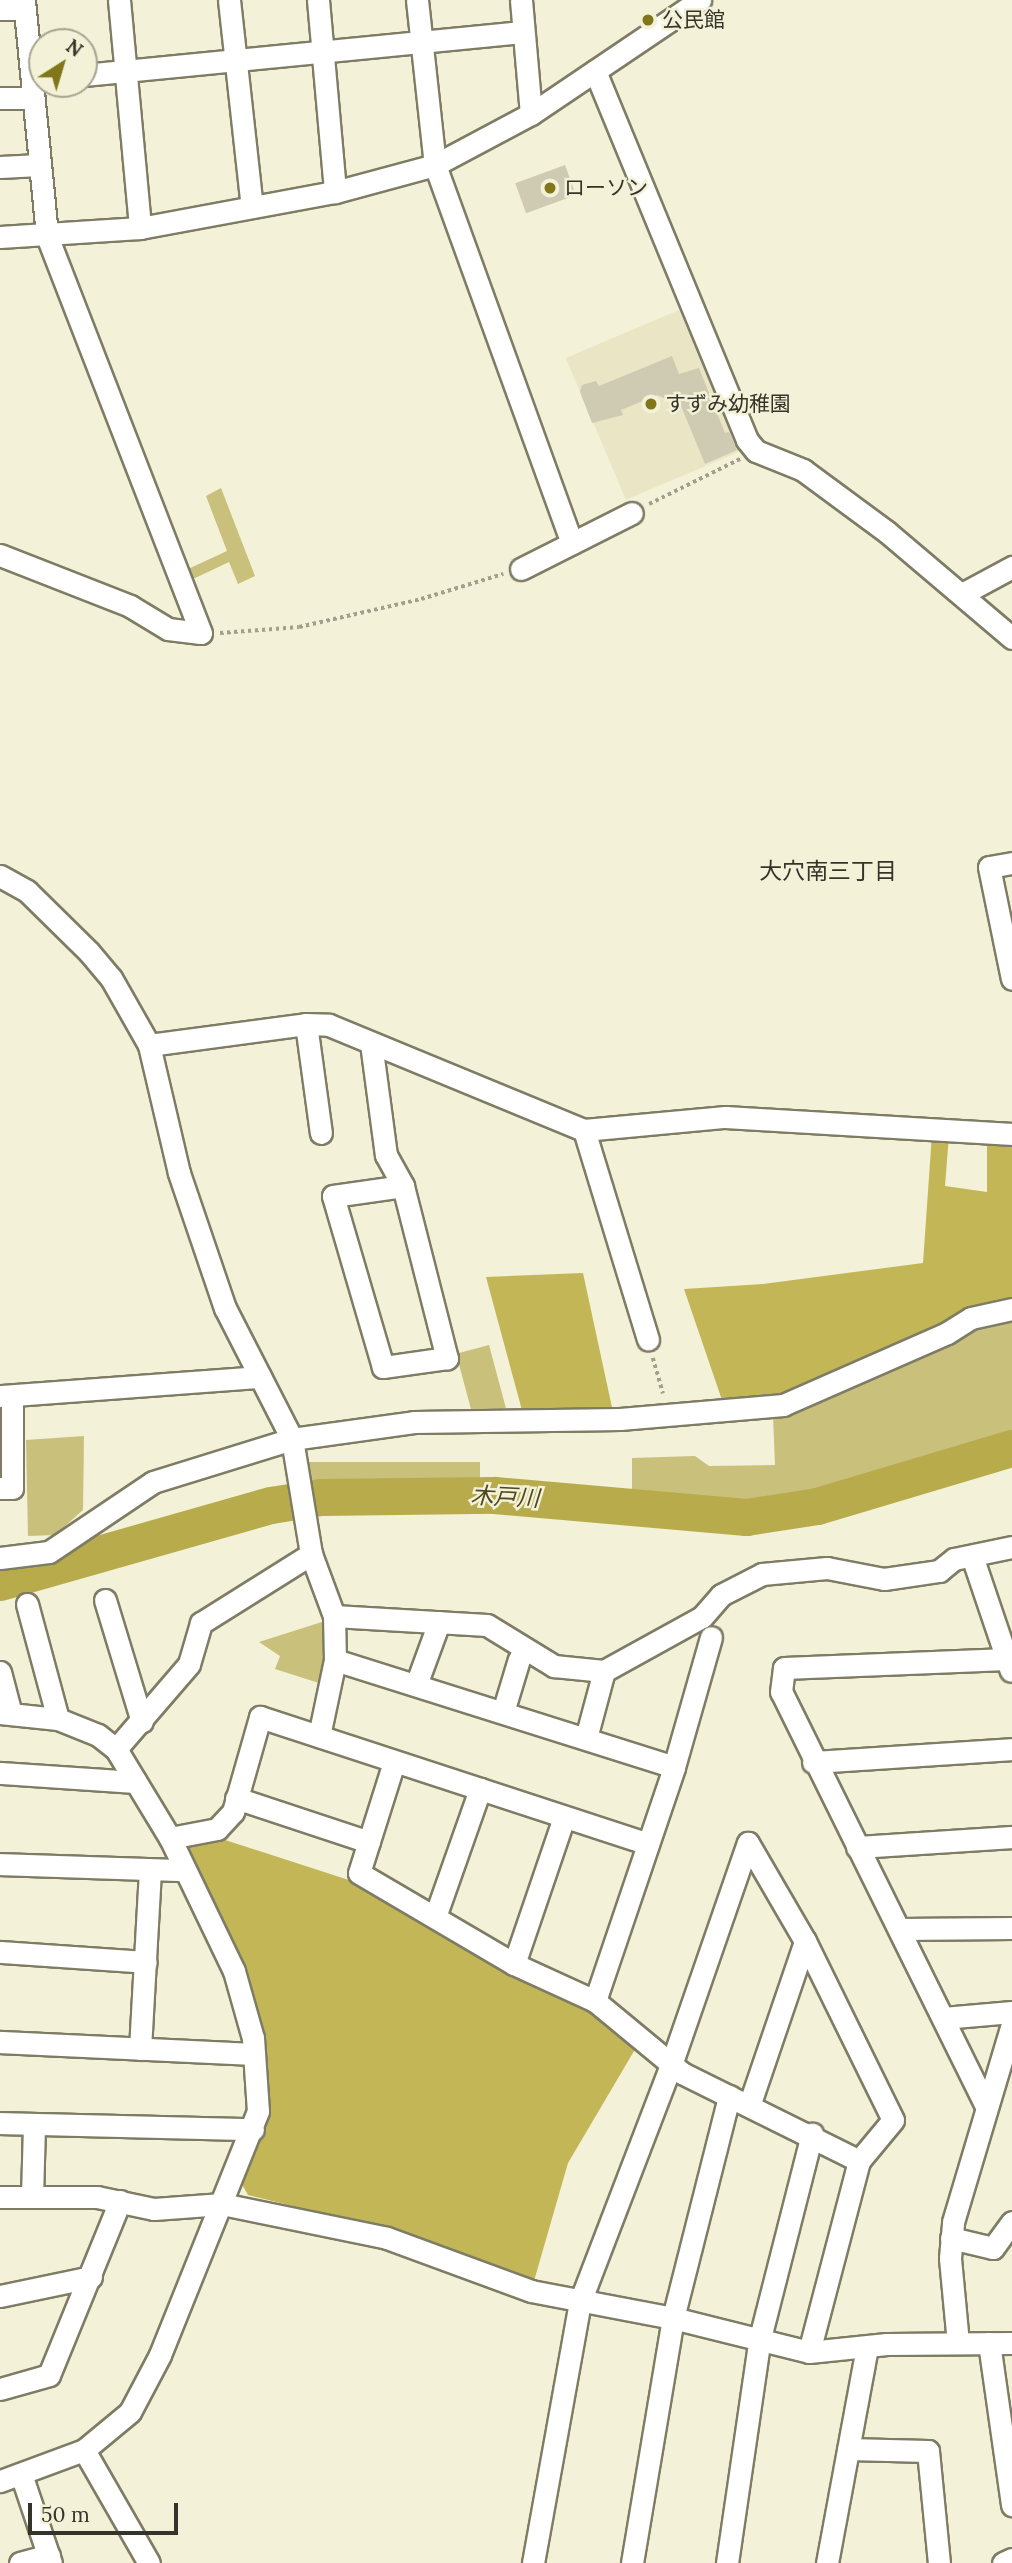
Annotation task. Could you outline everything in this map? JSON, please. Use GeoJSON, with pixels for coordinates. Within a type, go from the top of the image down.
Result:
{"type":"FeatureCollection","features":[{"type":"Feature","properties":{"kind":"street"},"geometry":{"type":"LineString","coordinates":[[119,0],[140,228]]}},
{"type":"Feature","properties":{"kind":"street"},"geometry":{"type":"LineString","coordinates":[[229,0],[252,207]]}},
{"type":"Feature","properties":{"kind":"street"},"geometry":{"type":"LineString","coordinates":[[318,0],[335,192]]}},
{"type":"Feature","properties":{"kind":"street"},"geometry":{"type":"LineString","coordinates":[[417,0],[435,165],[572,543]]}},
{"type":"Feature","properties":{"kind":"street"},"geometry":{"type":"LineString","coordinates":[[521,0],[531,114]]}},
{"type":"Feature","properties":{"kind":"street"},"geometry":{"type":"LineString","coordinates":[[0,237],[140,228],[335,192],[435,165],[531,114],[700,0]]}},
{"type":"Feature","properties":{"kind":"street"},"geometry":{"type":"LineString","coordinates":[[0,9],[25,5],[28,28]]}},
{"type":"Feature","properties":{"kind":"street"},"geometry":{"type":"LineString","coordinates":[[98,74],[522,32]]}},
{"type":"Feature","properties":{"kind":"street"},"geometry":{"type":"LineString","coordinates":[[595,71],[747,440],[756,452],[803,470],[962,594],[1012,638]]}},
{"type":"Feature","properties":{"kind":"street"},"geometry":{"type":"LineString","coordinates":[[0,98],[28,89]]}},
{"type":"Feature","properties":{"kind":"street"},"geometry":{"type":"LineString","coordinates":[[0,555],[130,606],[168,629],[201,633],[47,235],[39,166],[36,98]]}},
{"type":"Feature","properties":{"kind":"street"},"geometry":{"type":"LineString","coordinates":[[0,167],[39,166]]}},
{"type":"Feature","properties":{"kind":"street"},"geometry":{"type":"LineString","coordinates":[[521,569],[632,513]]}},
{"type":"Feature","properties":{"kind":"street"},"geometry":{"type":"LineString","coordinates":[[962,594],[1012,567]]}},
{"type":"Feature","properties":{"kind":"street"},"geometry":{"type":"LineString","coordinates":[[1012,863],[989,867],[1012,979]]}},
{"type":"Feature","properties":{"kind":"street"},"geometry":{"type":"LineString","coordinates":[[0,876],[27,891],[89,952],[111,978],[149,1045],[179,1173],[225,1308],[292,1439],[311,1554],[334,1616],[335,1660],[319,1736]]}},
{"type":"Feature","properties":{"kind":"street"},"geometry":{"type":"LineString","coordinates":[[149,1045],[306,1024],[330,1025],[584,1130],[725,1117],[1012,1134]]}},
{"type":"Feature","properties":{"kind":"street"},"geometry":{"type":"LineString","coordinates":[[306,1024],[321,1133]]}},
{"type":"Feature","properties":{"kind":"street"},"geometry":{"type":"LineString","coordinates":[[371,1043],[386,1155],[403,1186],[447,1357],[383,1367],[333,1196],[403,1186]]}},
{"type":"Feature","properties":{"kind":"street"},"geometry":{"type":"LineString","coordinates":[[584,1130],[648,1339]]}},
{"type":"Feature","properties":{"kind":"street"},"geometry":{"type":"LineString","coordinates":[[0,1558],[49,1552],[153,1482],[292,1439],[414,1422],[670,1416],[783,1405],[947,1333],[971,1318],[1012,1310]]}},
{"type":"Feature","properties":{"kind":"street"},"geometry":{"type":"LineString","coordinates":[[0,1488],[12,1488],[6,1396],[260,1377]]}},
{"type":"Feature","properties":{"kind":"street"},"geometry":{"type":"LineString","coordinates":[[334,1616],[486,1625],[554,1666],[604,1671],[702,1617],[722,1595],[762,1574],[827,1568],[884,1579],[939,1572],[954,1559],[1012,1547]]}},
{"type":"Feature","properties":{"kind":"street"},"geometry":{"type":"LineString","coordinates":[[116,1749],[142,1722],[189,1664],[201,1623],[311,1554]]}},
{"type":"Feature","properties":{"kind":"street"},"geometry":{"type":"LineString","coordinates":[[972,1556],[1010,1666],[784,1668],[781,1692],[813,1762],[900,1929],[986,2106]]}},
{"type":"Feature","properties":{"kind":"street"},"geometry":{"type":"LineString","coordinates":[[106,1600],[142,1722]]}},
{"type":"Feature","properties":{"kind":"street"},"geometry":{"type":"LineString","coordinates":[[27,1604],[58,1719]]}},
{"type":"Feature","properties":{"kind":"street"},"geometry":{"type":"LineString","coordinates":[[416,1685],[439,1622]]}},
{"type":"Feature","properties":{"kind":"street"},"geometry":{"type":"LineString","coordinates":[[595,2001],[674,1767],[711,1637]]}},
{"type":"Feature","properties":{"kind":"street"},"geometry":{"type":"LineString","coordinates":[[503,1712],[519,1659]]}},
{"type":"Feature","properties":{"kind":"street"},"geometry":{"type":"LineString","coordinates":[[335,1660],[674,1767]]}},
{"type":"Feature","properties":{"kind":"street"},"geometry":{"type":"LineString","coordinates":[[586,1738],[604,1671]]}},
{"type":"Feature","properties":{"kind":"street"},"geometry":{"type":"LineString","coordinates":[[0,1672],[5,1714],[58,1719],[98,1735],[116,1749],[170,1838],[182,1870],[234,1971],[247,2008],[258,2111],[253,2130],[146,2386],[130,2413],[84,2450],[0,2481]]}},
{"type":"Feature","properties":{"kind":"street"},"geometry":{"type":"LineString","coordinates":[[170,1838],[217,1829],[233,1812],[260,1717],[648,1844]]}},
{"type":"Feature","properties":{"kind":"street"},"geometry":{"type":"LineString","coordinates":[[813,1762],[1012,1749]]}},
{"type":"Feature","properties":{"kind":"street"},"geometry":{"type":"LineString","coordinates":[[394,1762],[359,1873],[514,1964],[595,2001],[682,2073],[812,2134],[859,2161]]}},
{"type":"Feature","properties":{"kind":"street"},"geometry":{"type":"LineString","coordinates":[[0,1773],[136,1782]]}},
{"type":"Feature","properties":{"kind":"street"},"geometry":{"type":"LineString","coordinates":[[435,1917],[480,1789]]}},
{"type":"Feature","properties":{"kind":"street"},"geometry":{"type":"LineString","coordinates":[[236,1798],[369,1842]]}},
{"type":"Feature","properties":{"kind":"street"},"geometry":{"type":"LineString","coordinates":[[514,1964],[564,1817]]}},
{"type":"Feature","properties":{"kind":"street"},"geometry":{"type":"LineString","coordinates":[[858,1847],[1012,1837]]}},
{"type":"Feature","properties":{"kind":"street"},"geometry":{"type":"LineString","coordinates":[[533,2563],[580,2302],[672,2062],[748,1843],[805,1941],[893,2120],[859,2161],[809,2352]]}},
{"type":"Feature","properties":{"kind":"street"},"geometry":{"type":"LineString","coordinates":[[0,1864],[182,1870]]}},
{"type":"Feature","properties":{"kind":"street"},"geometry":{"type":"LineString","coordinates":[[140,2049],[150,1871]]}},
{"type":"Feature","properties":{"kind":"street"},"geometry":{"type":"LineString","coordinates":[[900,1929],[1012,1928]]}},
{"type":"Feature","properties":{"kind":"street"},"geometry":{"type":"LineString","coordinates":[[750,2104],[805,1941]]}},
{"type":"Feature","properties":{"kind":"street"},"geometry":{"type":"LineString","coordinates":[[0,1952],[146,1962]]}},
{"type":"Feature","properties":{"kind":"street"},"geometry":{"type":"LineString","coordinates":[[943,2018],[1012,2012]]}},
{"type":"Feature","properties":{"kind":"street"},"geometry":{"type":"LineString","coordinates":[[958,2343],[951,2238],[986,2106],[1012,2024]]}},
{"type":"Feature","properties":{"kind":"street"},"geometry":{"type":"LineString","coordinates":[[0,2042],[254,2054]]}},
{"type":"Feature","properties":{"kind":"street"},"geometry":{"type":"LineString","coordinates":[[632,2563],[673,2318],[729,2096]]}},
{"type":"Feature","properties":{"kind":"street"},"geometry":{"type":"LineString","coordinates":[[0,2123],[253,2130]]}},
{"type":"Feature","properties":{"kind":"street"},"geometry":{"type":"LineString","coordinates":[[32,2197],[34,2123]]}},
{"type":"Feature","properties":{"kind":"street"},"geometry":{"type":"LineString","coordinates":[[727,2563],[760,2338],[812,2134]]}},
{"type":"Feature","properties":{"kind":"street"},"geometry":{"type":"LineString","coordinates":[[0,2197],[120,2201],[154,2209],[222,2204],[387,2238],[531,2291],[673,2318],[809,2352],[867,2347],[1012,2343]]}},
{"type":"Feature","properties":{"kind":"street"},"geometry":{"type":"LineString","coordinates":[[0,2389],[49,2375],[120,2201]]}},
{"type":"Feature","properties":{"kind":"street"},"geometry":{"type":"LineString","coordinates":[[951,2238],[993,2248],[1012,2222]]}},
{"type":"Feature","properties":{"kind":"street"},"geometry":{"type":"LineString","coordinates":[[0,2297],[91,2277]]}},
{"type":"Feature","properties":{"kind":"street"},"geometry":{"type":"LineString","coordinates":[[989,2343],[1012,2505]]}},
{"type":"Feature","properties":{"kind":"street"},"geometry":{"type":"LineString","coordinates":[[827,2563],[867,2347]]}},
{"type":"Feature","properties":{"kind":"street"},"geometry":{"type":"LineString","coordinates":[[848,2449],[928,2451],[939,2563]]}},
{"type":"Feature","properties":{"kind":"street"},"geometry":{"type":"LineString","coordinates":[[84,2450],[149,2563]]}},
{"type":"Feature","properties":{"kind":"street"},"geometry":{"type":"LineString","coordinates":[[19,2563],[50,2559],[21,2474]]}},
{"type":"Feature","properties":{"kind":"street"},"geometry":{"type":"LineString","coordinates":[[1003,2563],[1012,2559]]}},
{"type":"Feature","properties":{"kind":"path"},"geometry":{"type":"LineString","coordinates":[[632,513],[756,452]]}},
{"type":"Feature","properties":{"kind":"path"},"geometry":{"type":"LineString","coordinates":[[201,633],[299,627],[421,599],[521,569]]}},
{"type":"Feature","properties":{"kind":"path"},"geometry":{"type":"LineString","coordinates":[[648,1339],[670,1416]]}},
{"type":"Feature","properties":{"kind":"shaded area","name":"すずみ幼稚園"},"geometry":{"type":"Polygon","coordinates":[[[679,310],[739,452],[626,500],[566,358],[679,310]]]}},
{"type":"Feature","properties":{"kind":"shaded area"},"geometry":{"type":"Polygon","coordinates":[[[221,488],[255,576],[238,584],[229,562],[191,580],[186,570],[227,551],[206,496],[221,488]]]}},
{"type":"Feature","properties":{"kind":"shaded area"},"geometry":{"type":"Polygon","coordinates":[[[932,1134],[949,1135],[945,1186],[987,1192],[987,1138],[1012,1140],[1012,1304],[784,1393],[723,1403],[684,1289],[763,1284],[923,1263],[932,1134]]]}},
{"type":"Feature","properties":{"kind":"shaded area"},"geometry":{"type":"Polygon","coordinates":[[[583,1273],[613,1412],[523,1414],[486,1277],[583,1273]]]}},
{"type":"Feature","properties":{"kind":"shaded area"},"geometry":{"type":"Polygon","coordinates":[[[1012,1316],[1012,1440],[829,1491],[742,1506],[632,1493],[632,1458],[695,1456],[709,1466],[775,1465],[773,1416],[974,1323],[1012,1316]]]}},
{"type":"Feature","properties":{"kind":"shaded area"},"geometry":{"type":"Polygon","coordinates":[[[489,1345],[506,1408],[473,1417],[456,1354],[489,1345]]]}},
{"type":"Feature","properties":{"kind":"shaded area"},"geometry":{"type":"Polygon","coordinates":[[[84,1436],[83,1510],[55,1535],[28,1536],[26,1440],[84,1436]]]}},
{"type":"Feature","properties":{"kind":"shaded area"},"geometry":{"type":"Polygon","coordinates":[[[307,1462],[480,1462],[480,1490],[307,1490],[307,1462]]]}},
{"type":"Feature","properties":{"kind":"shaded area"},"geometry":{"type":"Polygon","coordinates":[[[325,1621],[325,1663],[319,1683],[275,1669],[280,1656],[259,1642],[325,1621]]]}},
{"type":"Feature","properties":{"kind":"shaded area"},"geometry":{"type":"Polygon","coordinates":[[[222,1839],[358,1883],[592,2007],[637,2046],[568,2163],[534,2281],[390,2230],[248,2195],[239,2179],[267,2107],[186,1854],[191,1845],[222,1839]]]}},
{"type":"Feature","properties":{"kind":"building"},"geometry":{"type":"Polygon","coordinates":[[[565,165],[576,195],[526,213],[515,183],[565,165]]]}},
{"type":"Feature","properties":{"kind":"building"},"geometry":{"type":"Polygon","coordinates":[[[672,356],[679,374],[699,368],[725,433],[729,432],[737,450],[705,464],[681,406],[657,395],[621,410],[623,415],[592,423],[580,392],[582,385],[596,381],[599,386],[672,356]]]}},
{"type":"Feature","properties":{"kind":"waterway","name":"木戸川"},"geometry":{"type":"LineString","coordinates":[[0,1582],[271,1505],[320,1497],[494,1495],[746,1517],[817,1506],[1012,1448]]}},
{"type":"Feature","properties":{"kind":"place","name":"公民館"},"geometry":{"type":"Point","coordinates":[648,20]}},
{"type":"Feature","properties":{"kind":"place","name":"ローソン"},"geometry":{"type":"Point","coordinates":[550,188]}},
{"type":"Feature","properties":{"kind":"place","name":"すずみ幼稚園"},"geometry":{"type":"Point","coordinates":[651,404]}},
{"type":"Feature","properties":{"kind":"district","name":"大穴南三丁目"},"geometry":{"type":"Point","coordinates":[828,871]}}]}
